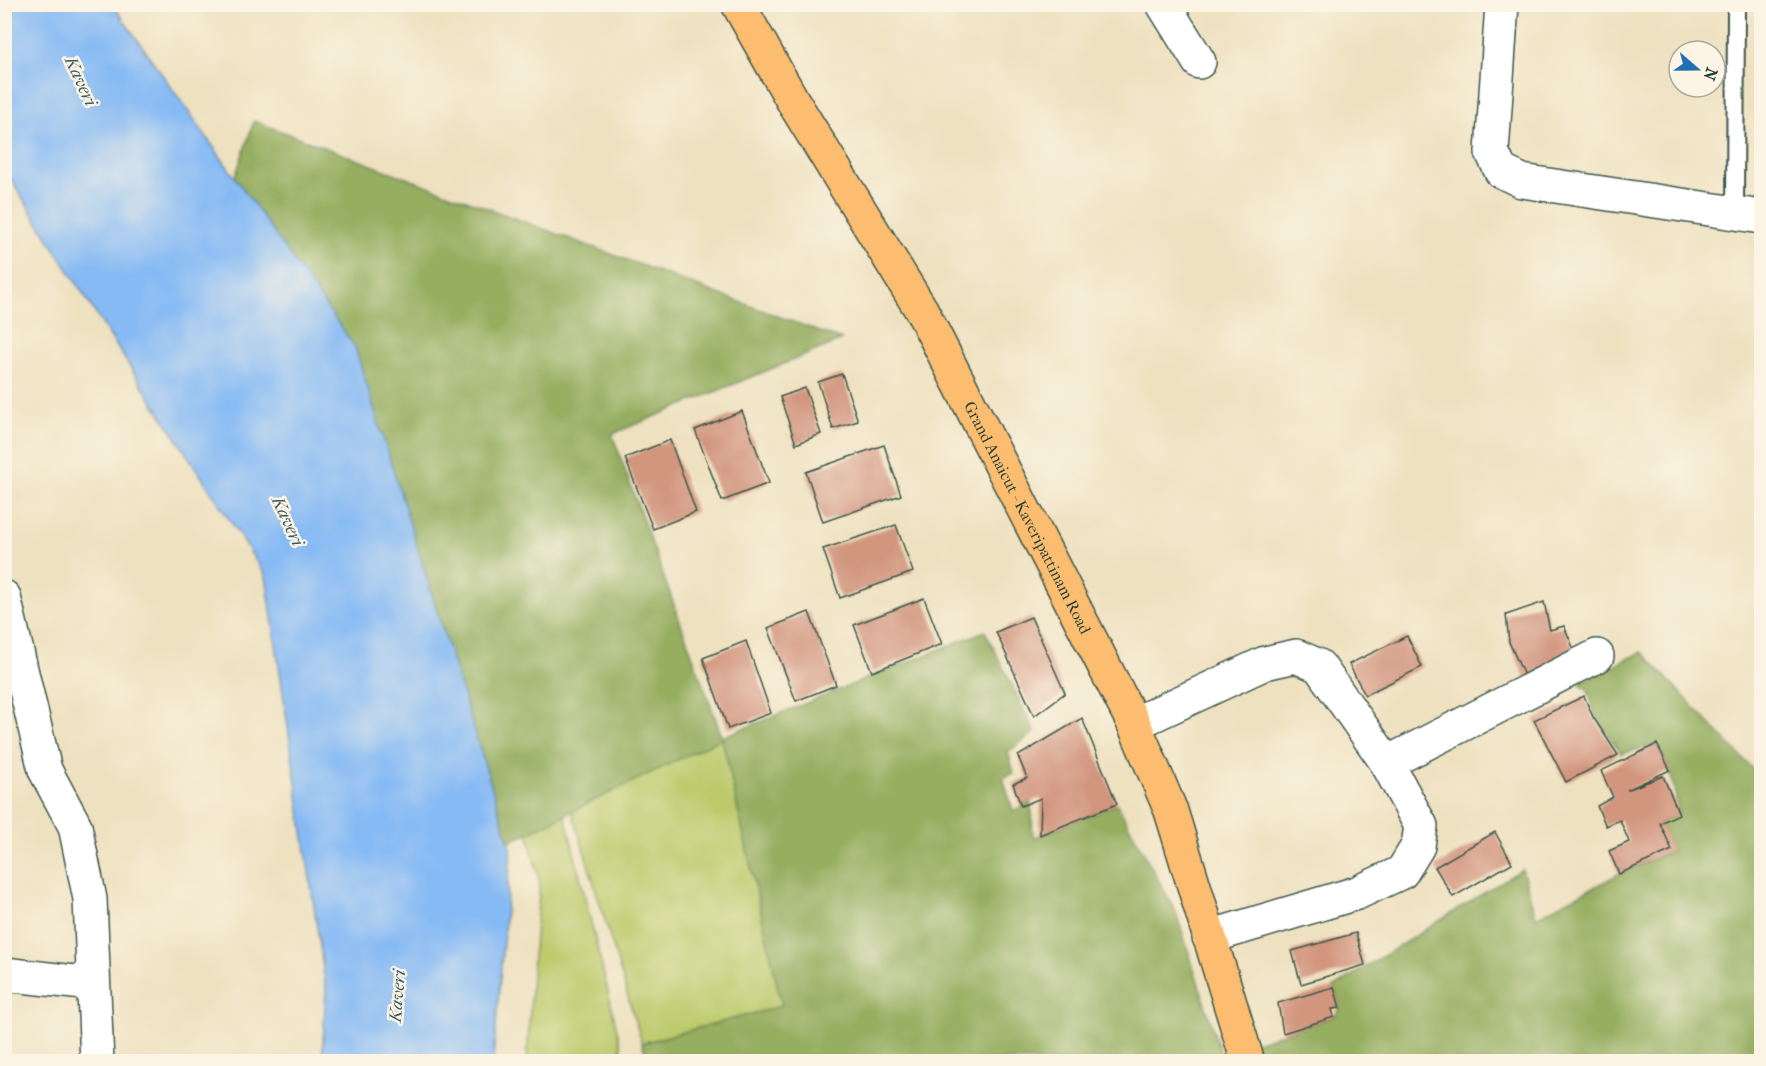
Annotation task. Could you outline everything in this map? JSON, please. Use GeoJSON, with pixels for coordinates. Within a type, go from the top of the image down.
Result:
{"type":"FeatureCollection","features":[{"type":"Feature","properties":{"kind":"main road","name":"Grand Anaicut - Kaveripattinam Road"},"geometry":{"type":"LineString","coordinates":[[738,4],[794,103],[922,311],[1134,724],[1171,812],[1248,1062]]}},
{"type":"Feature","properties":{"kind":"street"},"geometry":{"type":"LineString","coordinates":[[1163,4],[1199,62]]}},
{"type":"Feature","properties":{"kind":"street"},"geometry":{"type":"LineString","coordinates":[[1502,4],[1492,152],[1501,171],[1522,181],[1748,215]]}},
{"type":"Feature","properties":{"kind":"street"},"geometry":{"type":"LineString","coordinates":[[4,597],[45,770],[75,826],[90,899],[97,1062]]}},
{"type":"Feature","properties":{"kind":"street"},"geometry":{"type":"LineString","coordinates":[[1134,724],[1264,663],[1296,656],[1319,666],[1387,763],[1421,826],[1418,846],[1402,872],[1358,893],[1209,937]]}},
{"type":"Feature","properties":{"kind":"street"},"geometry":{"type":"LineString","coordinates":[[1387,763],[1597,656]]}},
{"type":"Feature","properties":{"kind":"street"},"geometry":{"type":"LineString","coordinates":[[4,974],[92,984]]}},
{"type":"Feature","properties":{"kind":"lane"},"geometry":{"type":"LineString","coordinates":[[1736,4],[1748,215]]}},
{"type":"Feature","properties":{"kind":"green space"},"geometry":{"type":"Polygon","coordinates":[[[254,121],[842,340],[612,434],[722,737],[985,631],[1035,732],[1008,752],[1014,773],[1003,778],[1013,811],[1031,802],[1033,838],[1117,804],[1176,912],[1223,1061],[648,1061],[642,1043],[782,1006],[722,738],[509,842],[355,347],[234,180],[254,121]]]}},
{"type":"Feature","properties":{"kind":"green space"},"geometry":{"type":"Polygon","coordinates":[[[1642,652],[1761,778],[1761,1061],[1248,1062],[1243,1046],[1334,1017],[1340,1008],[1334,987],[1522,869],[1536,917],[1619,874],[1672,851],[1660,823],[1679,813],[1670,770],[1657,744],[1621,754],[1595,715],[1588,690],[1579,683],[1642,652]]]}},
{"type":"Feature","properties":{"kind":"green space"},"geometry":{"type":"Polygon","coordinates":[[[722,738],[782,1006],[642,1043],[572,811],[722,738]]]}},
{"type":"Feature","properties":{"kind":"green space"},"geometry":{"type":"Polygon","coordinates":[[[565,815],[622,1050],[585,1061],[527,1061],[540,884],[528,833],[565,815]]]}},
{"type":"Feature","properties":{"kind":"water","name":"Kaveri"},"geometry":{"type":"Polygon","coordinates":[[[5,4],[113,5],[355,347],[511,849],[493,1061],[322,1061],[326,989],[266,576],[5,170],[5,4]]]}},
{"type":"Feature","properties":{"kind":"building"},"geometry":{"type":"Polygon","coordinates":[[[842,374],[858,421],[833,429],[818,382],[842,374]]]}},
{"type":"Feature","properties":{"kind":"building"},"geometry":{"type":"Polygon","coordinates":[[[805,388],[821,434],[796,444],[780,397],[805,388]]]}},
{"type":"Feature","properties":{"kind":"building"},"geometry":{"type":"Polygon","coordinates":[[[742,411],[769,483],[722,501],[695,430],[742,411]]]}},
{"type":"Feature","properties":{"kind":"building"},"geometry":{"type":"Polygon","coordinates":[[[670,440],[696,512],[653,529],[625,458],[670,440]]]}},
{"type":"Feature","properties":{"kind":"building"},"geometry":{"type":"Polygon","coordinates":[[[884,445],[901,495],[823,522],[806,472],[884,445]]]}},
{"type":"Feature","properties":{"kind":"building"},"geometry":{"type":"Polygon","coordinates":[[[896,525],[913,572],[840,598],[823,549],[896,525]]]}},
{"type":"Feature","properties":{"kind":"building"},"geometry":{"type":"Polygon","coordinates":[[[924,598],[942,644],[872,672],[854,625],[924,598]]]}},
{"type":"Feature","properties":{"kind":"building"},"geometry":{"type":"Polygon","coordinates":[[[1544,602],[1550,630],[1564,626],[1578,659],[1527,682],[1509,642],[1506,615],[1544,602]]]}},
{"type":"Feature","properties":{"kind":"building"},"geometry":{"type":"Polygon","coordinates":[[[809,612],[836,685],[796,701],[768,628],[809,612]]]}},
{"type":"Feature","properties":{"kind":"building"},"geometry":{"type":"Polygon","coordinates":[[[1031,617],[1065,693],[1034,716],[996,632],[1031,617]]]}},
{"type":"Feature","properties":{"kind":"building"},"geometry":{"type":"Polygon","coordinates":[[[1407,636],[1422,667],[1365,695],[1349,664],[1407,636]]]}},
{"type":"Feature","properties":{"kind":"building"},"geometry":{"type":"Polygon","coordinates":[[[746,641],[771,713],[728,729],[703,658],[746,641]]]}},
{"type":"Feature","properties":{"kind":"building"},"geometry":{"type":"Polygon","coordinates":[[[1584,696],[1593,717],[1618,755],[1566,782],[1534,720],[1584,696]]]}},
{"type":"Feature","properties":{"kind":"building"},"geometry":{"type":"Polygon","coordinates":[[[1082,718],[1117,804],[1040,835],[1041,798],[1021,806],[1013,784],[1027,778],[1018,756],[1082,718]]]}},
{"type":"Feature","properties":{"kind":"building"},"geometry":{"type":"Polygon","coordinates":[[[1657,744],[1670,770],[1627,790],[1663,776],[1679,814],[1660,823],[1672,850],[1619,874],[1609,851],[1629,842],[1620,820],[1606,826],[1597,806],[1613,797],[1601,771],[1657,744]]]}},
{"type":"Feature","properties":{"kind":"building"},"geometry":{"type":"Polygon","coordinates":[[[1495,832],[1512,863],[1453,897],[1435,867],[1495,832]]]}},
{"type":"Feature","properties":{"kind":"building"},"geometry":{"type":"Polygon","coordinates":[[[1356,933],[1365,965],[1301,984],[1292,951],[1356,933]]]}},
{"type":"Feature","properties":{"kind":"building"},"geometry":{"type":"Polygon","coordinates":[[[1334,987],[1340,1008],[1332,1009],[1334,1017],[1283,1033],[1278,1003],[1334,987]]]}}]}
